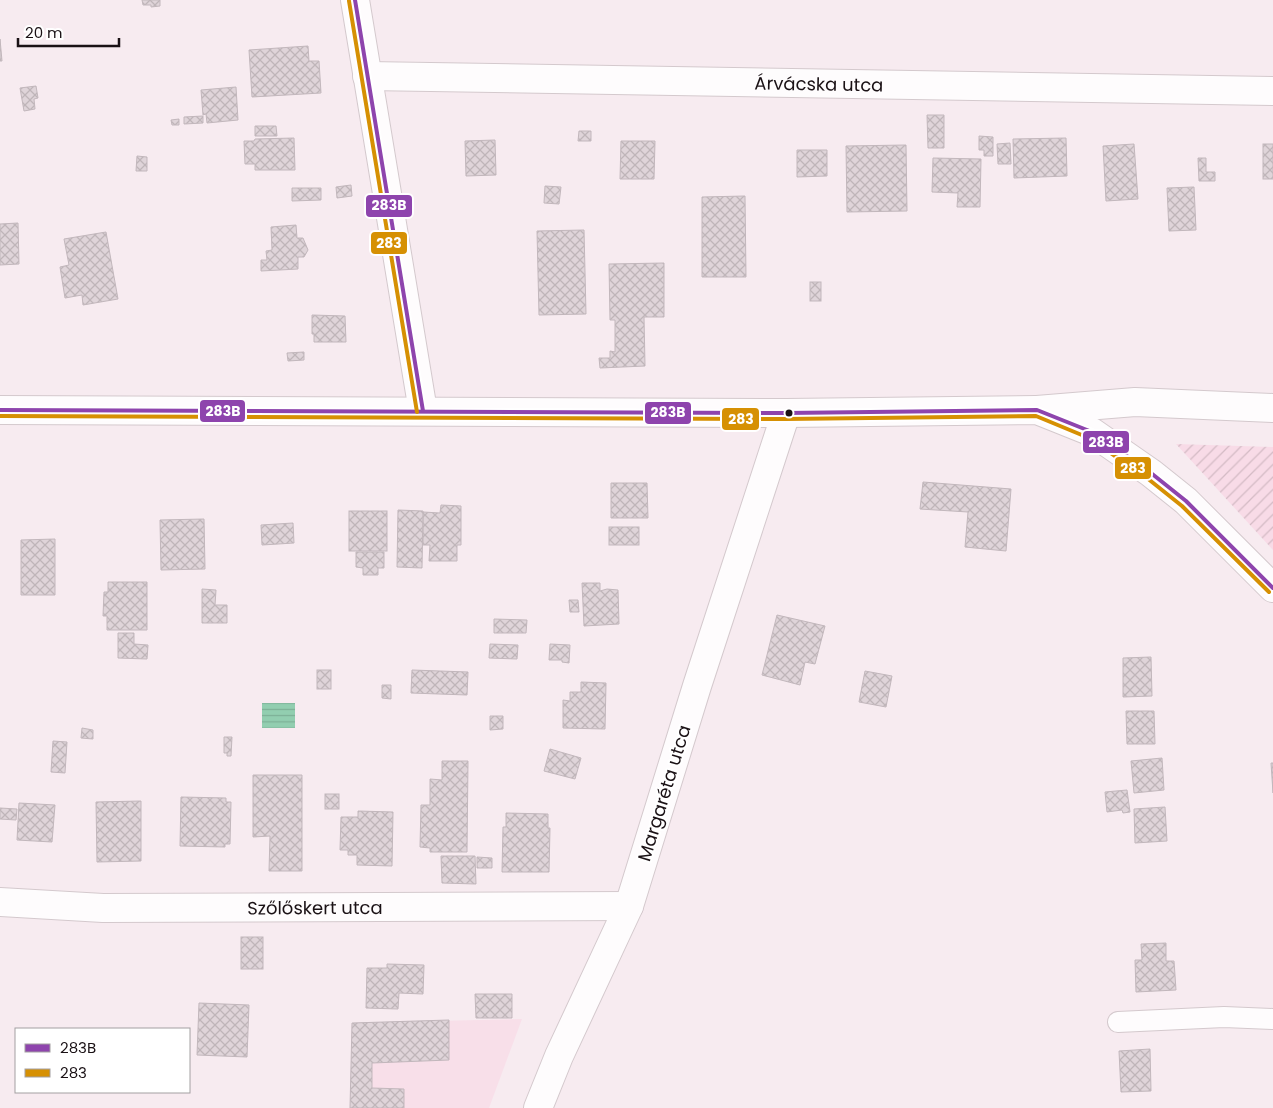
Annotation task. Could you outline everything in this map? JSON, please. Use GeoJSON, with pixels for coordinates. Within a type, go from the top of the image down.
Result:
{"type":"FeatureCollection","features":[{"type":"Feature","properties":{"kind":"street"},"geometry":{"type":"LineString","coordinates":[[355,0],[423,411]]}},
{"type":"Feature","properties":{"kind":"street","name":"Árvácska utca"},"geometry":{"type":"LineString","coordinates":[[367,76],[1273,91]]}},
{"type":"Feature","properties":{"kind":"street"},"geometry":{"type":"LineString","coordinates":[[0,410],[786,413],[1037,410],[1135,402],[1273,408]]}},
{"type":"Feature","properties":{"kind":"street"},"geometry":{"type":"LineString","coordinates":[[1037,410],[1092,432],[1151,473],[1186,501],[1273,588]]}},
{"type":"Feature","properties":{"kind":"street","name":"Margaréta utca"},"geometry":{"type":"LineString","coordinates":[[538,1108],[629,906],[700,677],[786,413]]}},
{"type":"Feature","properties":{"kind":"street","name":"Szőlőskert utca"},"geometry":{"type":"LineString","coordinates":[[0,902],[103,908],[629,906]]}},
{"type":"Feature","properties":{"kind":"lane"},"geometry":{"type":"LineString","coordinates":[[1118,1022],[1224,1016],[1273,1019]]}},
{"type":"Feature","properties":{"kind":"shaded area"},"geometry":{"type":"Polygon","coordinates":[[[1176,444],[1273,447],[1273,550],[1176,444]]]}},
{"type":"Feature","properties":{"kind":"shaded area"},"geometry":{"type":"Polygon","coordinates":[[[262,703],[295,703],[295,728],[262,728],[262,703]]]}},
{"type":"Feature","properties":{"kind":"shaded area"},"geometry":{"type":"Polygon","coordinates":[[[522,1019],[489,1108],[350,1108],[352,1023],[522,1019]]]}},
{"type":"Feature","properties":{"kind":"building"},"geometry":{"type":"Polygon","coordinates":[[[142,0],[160,0],[160,6],[151,7],[151,5],[143,5],[142,0]]]}},
{"type":"Feature","properties":{"kind":"building"},"geometry":{"type":"Polygon","coordinates":[[[0,39],[2,61],[0,61],[0,39]]]}},
{"type":"Feature","properties":{"kind":"building"},"geometry":{"type":"Polygon","coordinates":[[[308,46],[309,61],[319,61],[321,93],[252,97],[249,50],[308,46]]]}},
{"type":"Feature","properties":{"kind":"building"},"geometry":{"type":"Polygon","coordinates":[[[36,86],[38,98],[34,99],[35,109],[24,111],[20,88],[36,86]]]}},
{"type":"Feature","properties":{"kind":"building"},"geometry":{"type":"Polygon","coordinates":[[[236,87],[238,120],[207,123],[206,114],[203,115],[201,90],[236,87]]]}},
{"type":"Feature","properties":{"kind":"building"},"geometry":{"type":"Polygon","coordinates":[[[927,115],[944,115],[944,148],[928,148],[927,115]]]}},
{"type":"Feature","properties":{"kind":"building"},"geometry":{"type":"Polygon","coordinates":[[[203,116],[203,123],[184,124],[184,117],[203,116]]]}},
{"type":"Feature","properties":{"kind":"building"},"geometry":{"type":"Polygon","coordinates":[[[179,119],[179,125],[172,125],[171,120],[179,119]]]}},
{"type":"Feature","properties":{"kind":"building"},"geometry":{"type":"Polygon","coordinates":[[[255,126],[276,126],[277,136],[255,136],[255,126]]]}},
{"type":"Feature","properties":{"kind":"building"},"geometry":{"type":"Polygon","coordinates":[[[579,131],[591,131],[591,141],[578,141],[579,131]]]}},
{"type":"Feature","properties":{"kind":"building"},"geometry":{"type":"Polygon","coordinates":[[[979,136],[993,137],[993,156],[984,156],[984,150],[979,150],[979,136]]]}},
{"type":"Feature","properties":{"kind":"building"},"geometry":{"type":"Polygon","coordinates":[[[294,138],[295,170],[255,170],[255,164],[245,164],[244,141],[294,138]]]}},
{"type":"Feature","properties":{"kind":"building"},"geometry":{"type":"Polygon","coordinates":[[[1066,138],[1067,176],[1014,178],[1013,139],[1066,138]]]}},
{"type":"Feature","properties":{"kind":"building"},"geometry":{"type":"Polygon","coordinates":[[[495,140],[496,175],[466,176],[465,141],[495,140]]]}},
{"type":"Feature","properties":{"kind":"building"},"geometry":{"type":"Polygon","coordinates":[[[621,141],[655,141],[654,179],[620,179],[621,141]]]}},
{"type":"Feature","properties":{"kind":"building"},"geometry":{"type":"Polygon","coordinates":[[[1010,143],[1011,164],[998,164],[997,144],[1010,143]]]}},
{"type":"Feature","properties":{"kind":"building"},"geometry":{"type":"Polygon","coordinates":[[[1134,144],[1138,199],[1106,201],[1103,146],[1134,144]]]}},
{"type":"Feature","properties":{"kind":"building"},"geometry":{"type":"Polygon","coordinates":[[[1263,144],[1273,144],[1273,179],[1263,179],[1263,144]]]}},
{"type":"Feature","properties":{"kind":"building"},"geometry":{"type":"Polygon","coordinates":[[[906,145],[907,211],[847,212],[846,146],[906,145]]]}},
{"type":"Feature","properties":{"kind":"building"},"geometry":{"type":"Polygon","coordinates":[[[797,150],[827,150],[827,176],[797,177],[797,150]]]}},
{"type":"Feature","properties":{"kind":"building"},"geometry":{"type":"Polygon","coordinates":[[[137,156],[147,157],[147,171],[136,171],[137,156]]]}},
{"type":"Feature","properties":{"kind":"building"},"geometry":{"type":"Polygon","coordinates":[[[933,158],[981,159],[980,207],[957,207],[958,193],[932,192],[933,158]]]}},
{"type":"Feature","properties":{"kind":"building"},"geometry":{"type":"Polygon","coordinates":[[[1198,158],[1206,158],[1206,172],[1215,172],[1215,181],[1199,181],[1198,158]]]}},
{"type":"Feature","properties":{"kind":"building"},"geometry":{"type":"Polygon","coordinates":[[[351,185],[352,196],[337,198],[336,187],[351,185]]]}},
{"type":"Feature","properties":{"kind":"building"},"geometry":{"type":"Polygon","coordinates":[[[545,186],[561,187],[559,204],[544,203],[545,186]]]}},
{"type":"Feature","properties":{"kind":"building"},"geometry":{"type":"Polygon","coordinates":[[[1194,187],[1196,230],[1169,231],[1167,188],[1194,187]]]}},
{"type":"Feature","properties":{"kind":"building"},"geometry":{"type":"Polygon","coordinates":[[[292,188],[321,188],[321,200],[292,201],[292,188]]]}},
{"type":"Feature","properties":{"kind":"building"},"geometry":{"type":"Polygon","coordinates":[[[745,196],[746,277],[702,277],[702,197],[745,196]]]}},
{"type":"Feature","properties":{"kind":"building"},"geometry":{"type":"Polygon","coordinates":[[[18,223],[19,264],[0,265],[0,224],[18,223]]]}},
{"type":"Feature","properties":{"kind":"building"},"geometry":{"type":"Polygon","coordinates":[[[296,225],[297,238],[303,238],[308,250],[304,257],[298,257],[298,269],[261,271],[261,260],[267,260],[266,251],[272,250],[271,227],[296,225]]]}},
{"type":"Feature","properties":{"kind":"building"},"geometry":{"type":"Polygon","coordinates":[[[584,230],[586,314],[539,315],[537,231],[584,230]]]}},
{"type":"Feature","properties":{"kind":"building"},"geometry":{"type":"Polygon","coordinates":[[[106,232],[118,299],[83,305],[82,295],[65,298],[60,267],[69,265],[64,239],[106,232]]]}},
{"type":"Feature","properties":{"kind":"building"},"geometry":{"type":"Polygon","coordinates":[[[664,263],[664,317],[644,317],[645,366],[600,368],[599,358],[610,358],[610,351],[615,352],[615,320],[610,320],[609,264],[664,263]]]}},
{"type":"Feature","properties":{"kind":"building"},"geometry":{"type":"Polygon","coordinates":[[[810,282],[821,282],[821,301],[810,301],[810,282]]]}},
{"type":"Feature","properties":{"kind":"building"},"geometry":{"type":"Polygon","coordinates":[[[312,315],[345,316],[346,342],[314,342],[312,315]]]}},
{"type":"Feature","properties":{"kind":"building"},"geometry":{"type":"Polygon","coordinates":[[[304,352],[304,360],[288,361],[287,353],[304,352]]]}},
{"type":"Feature","properties":{"kind":"building"},"geometry":{"type":"Polygon","coordinates":[[[923,482],[1011,489],[1006,551],[965,547],[968,512],[920,509],[923,482]]]}},
{"type":"Feature","properties":{"kind":"building"},"geometry":{"type":"Polygon","coordinates":[[[611,483],[647,483],[648,518],[611,518],[611,483]]]}},
{"type":"Feature","properties":{"kind":"building"},"geometry":{"type":"Polygon","coordinates":[[[441,505],[461,506],[461,545],[457,545],[457,561],[429,561],[430,545],[423,545],[423,512],[440,513],[441,505]]]}},
{"type":"Feature","properties":{"kind":"building"},"geometry":{"type":"Polygon","coordinates":[[[398,510],[423,511],[422,568],[397,567],[398,510]]]}},
{"type":"Feature","properties":{"kind":"building"},"geometry":{"type":"Polygon","coordinates":[[[349,511],[387,511],[387,551],[349,551],[349,511]]]}},
{"type":"Feature","properties":{"kind":"building"},"geometry":{"type":"Polygon","coordinates":[[[204,519],[205,569],[161,570],[160,520],[204,519]]]}},
{"type":"Feature","properties":{"kind":"building"},"geometry":{"type":"Polygon","coordinates":[[[293,523],[294,543],[262,545],[261,525],[293,523]]]}},
{"type":"Feature","properties":{"kind":"building"},"geometry":{"type":"Polygon","coordinates":[[[609,527],[639,527],[639,545],[609,545],[609,527]]]}},
{"type":"Feature","properties":{"kind":"building"},"geometry":{"type":"Polygon","coordinates":[[[55,539],[55,595],[21,595],[21,540],[55,539]]]}},
{"type":"Feature","properties":{"kind":"building"},"geometry":{"type":"Polygon","coordinates":[[[356,552],[384,552],[384,568],[378,568],[378,575],[363,575],[363,568],[356,567],[356,552]]]}},
{"type":"Feature","properties":{"kind":"building"},"geometry":{"type":"Polygon","coordinates":[[[108,582],[147,582],[147,630],[107,630],[107,616],[103,616],[104,592],[108,592],[108,582]]]}},
{"type":"Feature","properties":{"kind":"building"},"geometry":{"type":"Polygon","coordinates":[[[582,583],[600,583],[600,591],[607,589],[618,590],[619,624],[584,626],[582,583]]]}},
{"type":"Feature","properties":{"kind":"building"},"geometry":{"type":"Polygon","coordinates":[[[202,589],[216,590],[215,605],[227,605],[227,623],[202,623],[202,589]]]}},
{"type":"Feature","properties":{"kind":"building"},"geometry":{"type":"Polygon","coordinates":[[[569,600],[578,600],[579,612],[570,612],[569,600]]]}},
{"type":"Feature","properties":{"kind":"building"},"geometry":{"type":"Polygon","coordinates":[[[777,615],[825,626],[815,664],[805,662],[800,685],[762,675],[777,615]]]}},
{"type":"Feature","properties":{"kind":"building"},"geometry":{"type":"Polygon","coordinates":[[[494,619],[527,620],[526,633],[494,633],[494,619]]]}},
{"type":"Feature","properties":{"kind":"building"},"geometry":{"type":"Polygon","coordinates":[[[118,633],[134,633],[134,644],[148,645],[147,659],[118,658],[118,633]]]}},
{"type":"Feature","properties":{"kind":"building"},"geometry":{"type":"Polygon","coordinates":[[[490,644],[518,645],[517,659],[489,658],[490,644]]]}},
{"type":"Feature","properties":{"kind":"building"},"geometry":{"type":"Polygon","coordinates":[[[550,644],[570,645],[569,663],[562,662],[562,660],[549,660],[550,644]]]}},
{"type":"Feature","properties":{"kind":"building"},"geometry":{"type":"Polygon","coordinates":[[[1151,657],[1152,696],[1123,697],[1123,658],[1151,657]]]}},
{"type":"Feature","properties":{"kind":"building"},"geometry":{"type":"Polygon","coordinates":[[[317,670],[331,670],[331,689],[317,689],[317,670]]]}},
{"type":"Feature","properties":{"kind":"building"},"geometry":{"type":"Polygon","coordinates":[[[412,670],[468,672],[467,695],[411,693],[412,670]]]}},
{"type":"Feature","properties":{"kind":"building"},"geometry":{"type":"Polygon","coordinates":[[[865,671],[892,676],[886,707],[859,702],[865,671]]]}},
{"type":"Feature","properties":{"kind":"building"},"geometry":{"type":"Polygon","coordinates":[[[581,682],[606,683],[605,729],[563,728],[563,700],[570,701],[570,692],[581,692],[581,682]]]}},
{"type":"Feature","properties":{"kind":"building"},"geometry":{"type":"Polygon","coordinates":[[[382,685],[391,685],[391,699],[382,698],[382,685]]]}},
{"type":"Feature","properties":{"kind":"building"},"geometry":{"type":"Polygon","coordinates":[[[1126,711],[1154,711],[1155,744],[1127,744],[1126,711]]]}},
{"type":"Feature","properties":{"kind":"building"},"geometry":{"type":"Polygon","coordinates":[[[490,716],[503,716],[503,729],[490,730],[490,716]]]}},
{"type":"Feature","properties":{"kind":"building"},"geometry":{"type":"Polygon","coordinates":[[[82,728],[93,730],[93,739],[81,738],[82,728]]]}},
{"type":"Feature","properties":{"kind":"building"},"geometry":{"type":"Polygon","coordinates":[[[224,737],[232,737],[231,756],[227,756],[227,753],[224,753],[224,737]]]}},
{"type":"Feature","properties":{"kind":"building"},"geometry":{"type":"Polygon","coordinates":[[[53,741],[67,742],[65,773],[51,772],[53,741]]]}},
{"type":"Feature","properties":{"kind":"building"},"geometry":{"type":"Polygon","coordinates":[[[550,749],[581,758],[575,779],[544,771],[550,749]]]}},
{"type":"Feature","properties":{"kind":"building"},"geometry":{"type":"Polygon","coordinates":[[[1162,758],[1164,790],[1134,793],[1131,761],[1162,758]]]}},
{"type":"Feature","properties":{"kind":"building"},"geometry":{"type":"Polygon","coordinates":[[[442,761],[468,761],[467,852],[430,852],[430,848],[420,847],[421,805],[430,805],[430,779],[442,780],[442,761]]]}},
{"type":"Feature","properties":{"kind":"building"},"geometry":{"type":"Polygon","coordinates":[[[1271,763],[1273,763],[1273,793],[1271,763]]]}},
{"type":"Feature","properties":{"kind":"building"},"geometry":{"type":"Polygon","coordinates":[[[253,775],[302,775],[302,871],[269,871],[270,836],[253,837],[253,775]]]}},
{"type":"Feature","properties":{"kind":"building"},"geometry":{"type":"Polygon","coordinates":[[[1127,790],[1130,812],[1123,813],[1122,810],[1107,812],[1105,792],[1127,790]]]}},
{"type":"Feature","properties":{"kind":"building"},"geometry":{"type":"Polygon","coordinates":[[[325,794],[339,794],[339,809],[325,809],[325,794]]]}},
{"type":"Feature","properties":{"kind":"building"},"geometry":{"type":"Polygon","coordinates":[[[181,797],[226,798],[226,802],[231,802],[230,844],[225,844],[225,847],[180,846],[181,797]]]}},
{"type":"Feature","properties":{"kind":"building"},"geometry":{"type":"Polygon","coordinates":[[[141,801],[141,861],[97,862],[96,802],[141,801]]]}},
{"type":"Feature","properties":{"kind":"building"},"geometry":{"type":"Polygon","coordinates":[[[19,803],[55,805],[52,842],[17,840],[19,803]]]}},
{"type":"Feature","properties":{"kind":"building"},"geometry":{"type":"Polygon","coordinates":[[[1165,807],[1167,841],[1135,843],[1134,809],[1165,807]]]}},
{"type":"Feature","properties":{"kind":"building"},"geometry":{"type":"Polygon","coordinates":[[[0,808],[17,809],[16,820],[0,819],[0,808]]]}},
{"type":"Feature","properties":{"kind":"building"},"geometry":{"type":"Polygon","coordinates":[[[358,811],[393,812],[392,866],[357,865],[357,855],[348,855],[348,850],[340,850],[341,817],[358,817],[358,811]]]}},
{"type":"Feature","properties":{"kind":"building"},"geometry":{"type":"Polygon","coordinates":[[[506,813],[548,814],[548,828],[550,828],[549,872],[502,872],[503,827],[506,827],[506,813]]]}},
{"type":"Feature","properties":{"kind":"building"},"geometry":{"type":"Polygon","coordinates":[[[441,856],[475,856],[476,884],[442,883],[441,856]]]}},
{"type":"Feature","properties":{"kind":"building"},"geometry":{"type":"Polygon","coordinates":[[[477,857],[492,858],[492,868],[477,868],[477,857]]]}},
{"type":"Feature","properties":{"kind":"building"},"geometry":{"type":"Polygon","coordinates":[[[241,937],[263,937],[263,969],[241,969],[241,937]]]}},
{"type":"Feature","properties":{"kind":"building"},"geometry":{"type":"Polygon","coordinates":[[[1166,943],[1166,961],[1174,961],[1176,990],[1136,992],[1135,960],[1142,960],[1141,944],[1166,943]]]}},
{"type":"Feature","properties":{"kind":"building"},"geometry":{"type":"Polygon","coordinates":[[[387,964],[424,965],[423,994],[399,993],[398,1009],[366,1008],[367,968],[387,968],[387,964]]]}},
{"type":"Feature","properties":{"kind":"building"},"geometry":{"type":"Polygon","coordinates":[[[475,994],[512,994],[512,1018],[476,1018],[475,994]]]}},
{"type":"Feature","properties":{"kind":"building"},"geometry":{"type":"Polygon","coordinates":[[[199,1003],[249,1005],[247,1057],[197,1055],[199,1003]]]}},
{"type":"Feature","properties":{"kind":"building"},"geometry":{"type":"Polygon","coordinates":[[[449,1020],[449,1060],[372,1063],[372,1088],[404,1089],[404,1108],[350,1108],[352,1023],[449,1020]]]}},
{"type":"Feature","properties":{"kind":"building"},"geometry":{"type":"Polygon","coordinates":[[[1150,1049],[1151,1091],[1121,1092],[1119,1051],[1150,1049]]]}},
{"type":"Feature","properties":{"kind":"transit line","name":"283B"},"geometry":{"type":"LineString","coordinates":[[355,0],[423,411]]}},
{"type":"Feature","properties":{"kind":"transit line","name":"283"},"geometry":{"type":"LineString","coordinates":[[349,1],[417,412]]}},
{"type":"Feature","properties":{"kind":"transit line","name":"283B"},"geometry":{"type":"LineString","coordinates":[[0,410],[786,413],[1037,410],[1092,432],[1151,473],[1186,501],[1273,588]]}},
{"type":"Feature","properties":{"kind":"transit line","name":"283"},"geometry":{"type":"LineString","coordinates":[[0,416],[786,419],[1036,416],[1089,438],[1147,478],[1182,506],[1269,592]]}}]}
